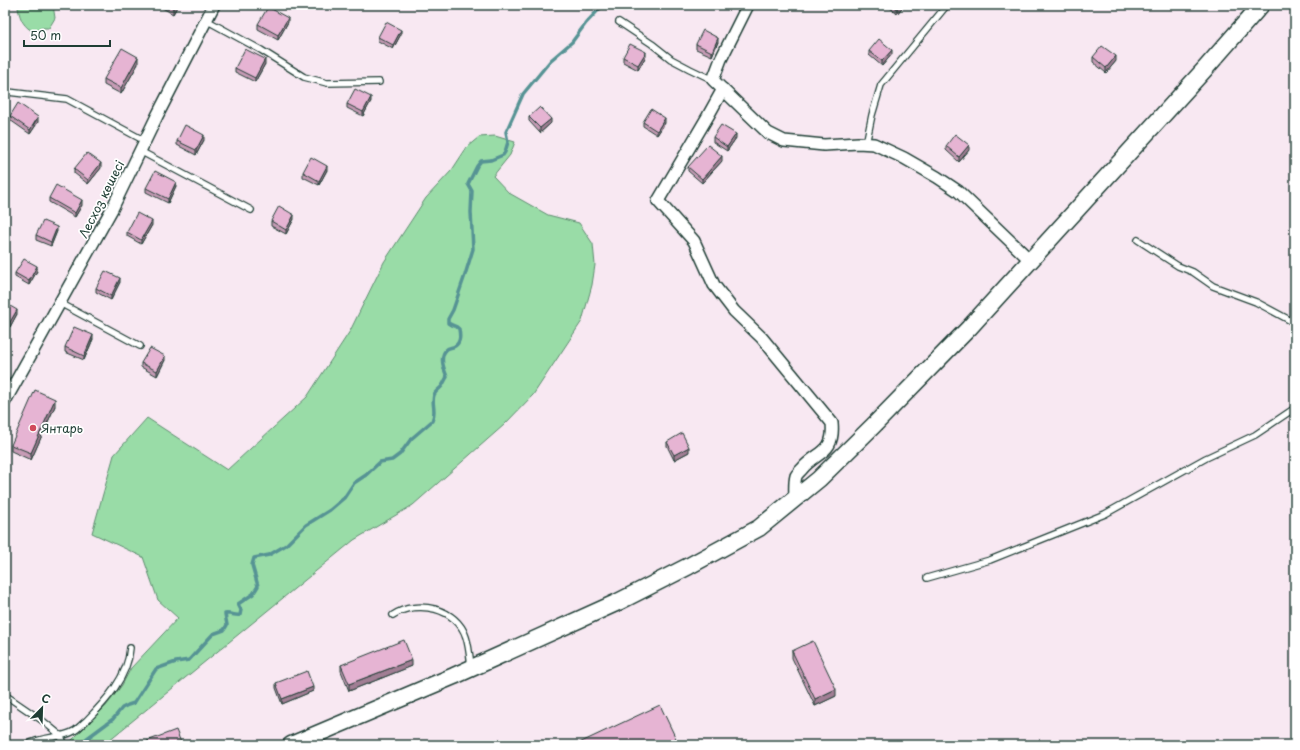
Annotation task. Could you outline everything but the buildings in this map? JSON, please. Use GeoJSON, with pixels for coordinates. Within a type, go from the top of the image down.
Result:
{"type":"FeatureCollection","features":[{"type":"Feature","properties":{"kind":"street","name":"Лесхоз көшесі"},"geometry":{"type":"LineString","coordinates":[[6,398],[112,209],[142,146],[214,5]]}},
{"type":"Feature","properties":{"kind":"street"},"geometry":{"type":"LineString","coordinates":[[748,5],[721,59],[713,80],[768,133],[784,141],[824,146],[858,143],[874,144],[904,158],[937,177],[958,192],[1031,261]]}},
{"type":"Feature","properties":{"kind":"street"},"geometry":{"type":"LineString","coordinates":[[291,745],[472,668],[618,602],[690,566],[759,528],[818,479],[970,328],[1204,70],[1258,6]]}},
{"type":"Feature","properties":{"kind":"street"},"geometry":{"type":"LineString","coordinates":[[723,89],[658,201],[694,241],[714,285],[734,311],[762,338],[832,423],[833,433],[829,445],[822,454],[806,464],[796,476],[795,498]]}},
{"type":"Feature","properties":{"kind":"lane"},"geometry":{"type":"LineString","coordinates":[[866,144],[881,85],[947,5]]}},
{"type":"Feature","properties":{"kind":"lane"},"geometry":{"type":"LineString","coordinates":[[206,20],[261,50],[304,78],[327,82],[379,82]]}},
{"type":"Feature","properties":{"kind":"lane"},"geometry":{"type":"LineString","coordinates":[[619,22],[652,44],[671,59],[713,80]]}},
{"type":"Feature","properties":{"kind":"lane"},"geometry":{"type":"LineString","coordinates":[[5,95],[8,92],[67,99],[142,146],[251,210]]}},
{"type":"Feature","properties":{"kind":"lane"},"geometry":{"type":"LineString","coordinates":[[1138,240],[1178,266],[1193,272],[1213,286],[1256,302],[1295,323]]}},
{"type":"Feature","properties":{"kind":"lane"},"geometry":{"type":"LineString","coordinates":[[60,303],[140,346]]}},
{"type":"Feature","properties":{"kind":"lane"},"geometry":{"type":"LineString","coordinates":[[927,578],[990,560],[1105,514],[1206,458],[1255,434],[1295,408]]}},
{"type":"Feature","properties":{"kind":"lane"},"geometry":{"type":"LineString","coordinates":[[393,615],[397,612],[414,607],[431,607],[458,622],[466,636],[472,668]]}},
{"type":"Feature","properties":{"kind":"lane"},"geometry":{"type":"LineString","coordinates":[[27,745],[48,737],[74,731],[97,710],[111,694],[125,668],[130,648]]}},
{"type":"Feature","properties":{"kind":"lane"},"geometry":{"type":"LineString","coordinates":[[5,695],[43,721],[60,735],[65,745]]}},
{"type":"Feature","properties":{"kind":"green space"},"geometry":{"type":"Polygon","coordinates":[[[21,5],[53,5],[55,18],[49,28],[41,28],[35,32],[25,26],[21,19],[18,8],[21,5]]]}},
{"type":"Feature","properties":{"kind":"green space"},"geometry":{"type":"Polygon","coordinates":[[[495,136],[515,142],[510,155],[493,176],[509,193],[548,215],[579,223],[593,244],[595,265],[592,285],[582,321],[533,395],[504,425],[413,505],[354,540],[103,745],[74,745],[71,741],[106,706],[122,685],[131,668],[178,618],[158,600],[143,557],[92,533],[114,455],[147,418],[227,470],[307,397],[350,331],[384,262],[426,198],[452,170],[467,147],[479,137],[495,136]]]}},
{"type":"Feature","properties":{"kind":"waterway"},"geometry":{"type":"LineString","coordinates":[[81,745],[86,739],[113,719],[122,708],[134,703],[156,669],[176,662],[189,660],[213,634],[224,630],[227,625],[225,614],[240,615],[241,610],[238,604],[253,594],[258,586],[252,565],[254,558],[269,555],[286,545],[306,525],[330,510],[344,498],[354,483],[366,475],[380,462],[392,460],[400,454],[411,439],[432,421],[434,414],[433,401],[435,392],[442,386],[447,377],[442,360],[444,353],[447,349],[454,347],[460,338],[459,329],[448,323],[448,319],[453,310],[473,249],[471,212],[472,191],[468,184],[481,161],[491,160],[503,155],[508,142],[506,132],[523,94],[551,60],[572,42],[586,23],[603,5]]}},
{"type":"Feature","properties":{"kind":"place","name":"Янтарь"},"geometry":{"type":"Point","coordinates":[33,428]}}]}
